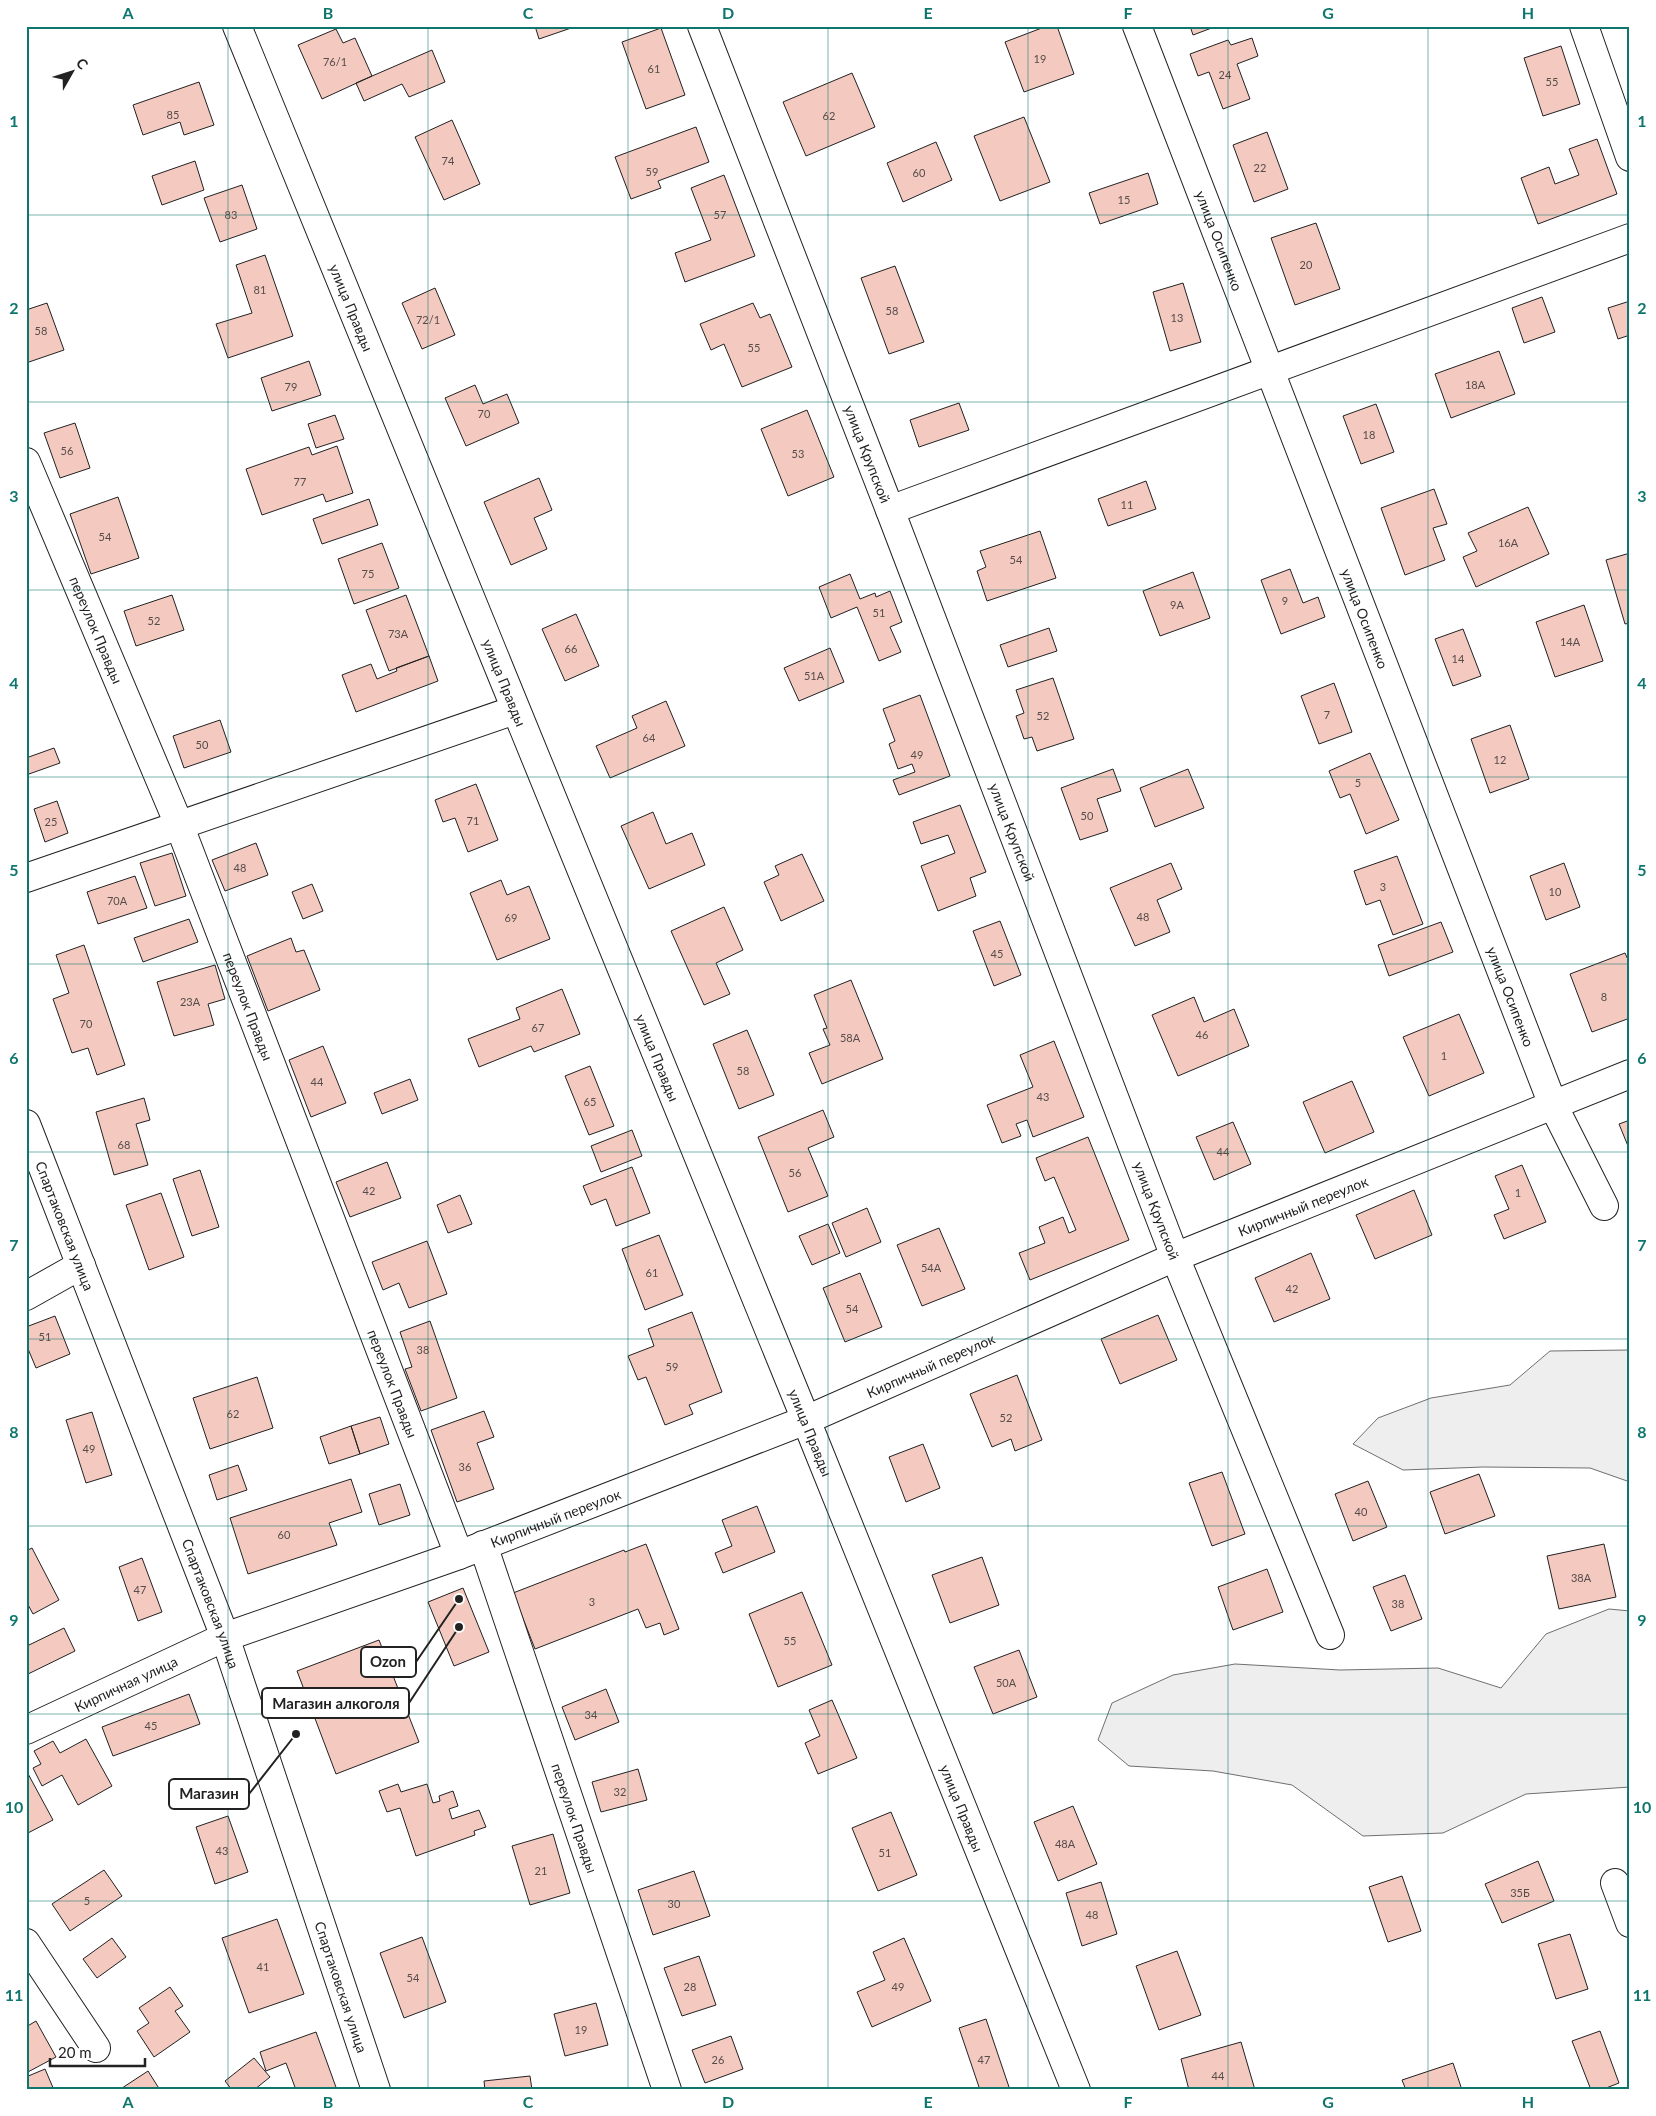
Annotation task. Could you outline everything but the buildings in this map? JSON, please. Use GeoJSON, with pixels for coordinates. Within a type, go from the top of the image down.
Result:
{"type":"FeatureCollection","features":[{"type":"Feature","properties":{"kind":"street","name":"улица Правды"},"geometry":{"type":"LineString","coordinates":[[237,26],[806,1420],[1076,2090]]}},
{"type":"Feature","properties":{"kind":"street","name":"улица Крупской"},"geometry":{"type":"LineString","coordinates":[[702,26],[890,510],[1175,1257],[1330,1635]]}},
{"type":"Feature","properties":{"kind":"street","name":"улица Осипенко"},"geometry":{"type":"LineString","coordinates":[[1137,26],[1553,1105],[1604,1206]]}},
{"type":"Feature","properties":{"kind":"street"},"geometry":{"type":"LineString","coordinates":[[1584,26],[1630,157]]}},
{"type":"Feature","properties":{"kind":"street"},"geometry":{"type":"LineString","coordinates":[[890,510],[1630,238]]}},
{"type":"Feature","properties":{"kind":"street","name":"переулок Правды"},"geometry":{"type":"LineString","coordinates":[[26,462],[180,826],[471,1550],[667,2090]]}},
{"type":"Feature","properties":{"kind":"street"},"geometry":{"type":"LineString","coordinates":[[26,878],[515,710]]}},
{"type":"Feature","properties":{"kind":"street","name":"Кирпичный переулок"},"geometry":{"type":"LineString","coordinates":[[225,1637],[471,1550],[806,1420],[1175,1257],[1630,1074]]}},
{"type":"Feature","properties":{"kind":"street","name":"Спартаковская улица"},"geometry":{"type":"LineString","coordinates":[[26,1124],[225,1637],[376,2090]]}},
{"type":"Feature","properties":{"kind":"street"},"geometry":{"type":"LineString","coordinates":[[26,1296],[81,1265]]}},
{"type":"Feature","properties":{"kind":"street","name":"Кирпичная улица"},"geometry":{"type":"LineString","coordinates":[[26,1730],[225,1637]]}},
{"type":"Feature","properties":{"kind":"street"},"geometry":{"type":"LineString","coordinates":[[1615,1883],[1630,1923]]}},
{"type":"Feature","properties":{"kind":"street"},"geometry":{"type":"LineString","coordinates":[[26,1943],[96,2048]]}},
{"type":"Feature","properties":{"kind":"shaded area"},"geometry":{"type":"Polygon","coordinates":[[[1630,1350],[1630,1482],[1590,1468],[1483,1467],[1403,1470],[1353,1444],[1378,1418],[1431,1398],[1510,1385],[1550,1351],[1630,1350]]]}},
{"type":"Feature","properties":{"kind":"shaded area"},"geometry":{"type":"Polygon","coordinates":[[[1609,1609],[1630,1611],[1630,1787],[1526,1794],[1443,1833],[1363,1836],[1292,1785],[1213,1771],[1129,1766],[1098,1740],[1112,1703],[1173,1675],[1235,1664],[1340,1670],[1438,1668],[1501,1688],[1546,1634],[1609,1609]]]}},
{"type":"Feature","properties":{"kind":"place","name":"Ozon"},"geometry":{"type":"Point","coordinates":[459,1599]}},
{"type":"Feature","properties":{"kind":"place","name":"Магазин алкоголя"},"geometry":{"type":"Point","coordinates":[459,1627]}},
{"type":"Feature","properties":{"kind":"place","name":"Магазин"},"geometry":{"type":"Point","coordinates":[296,1734]}}]}
